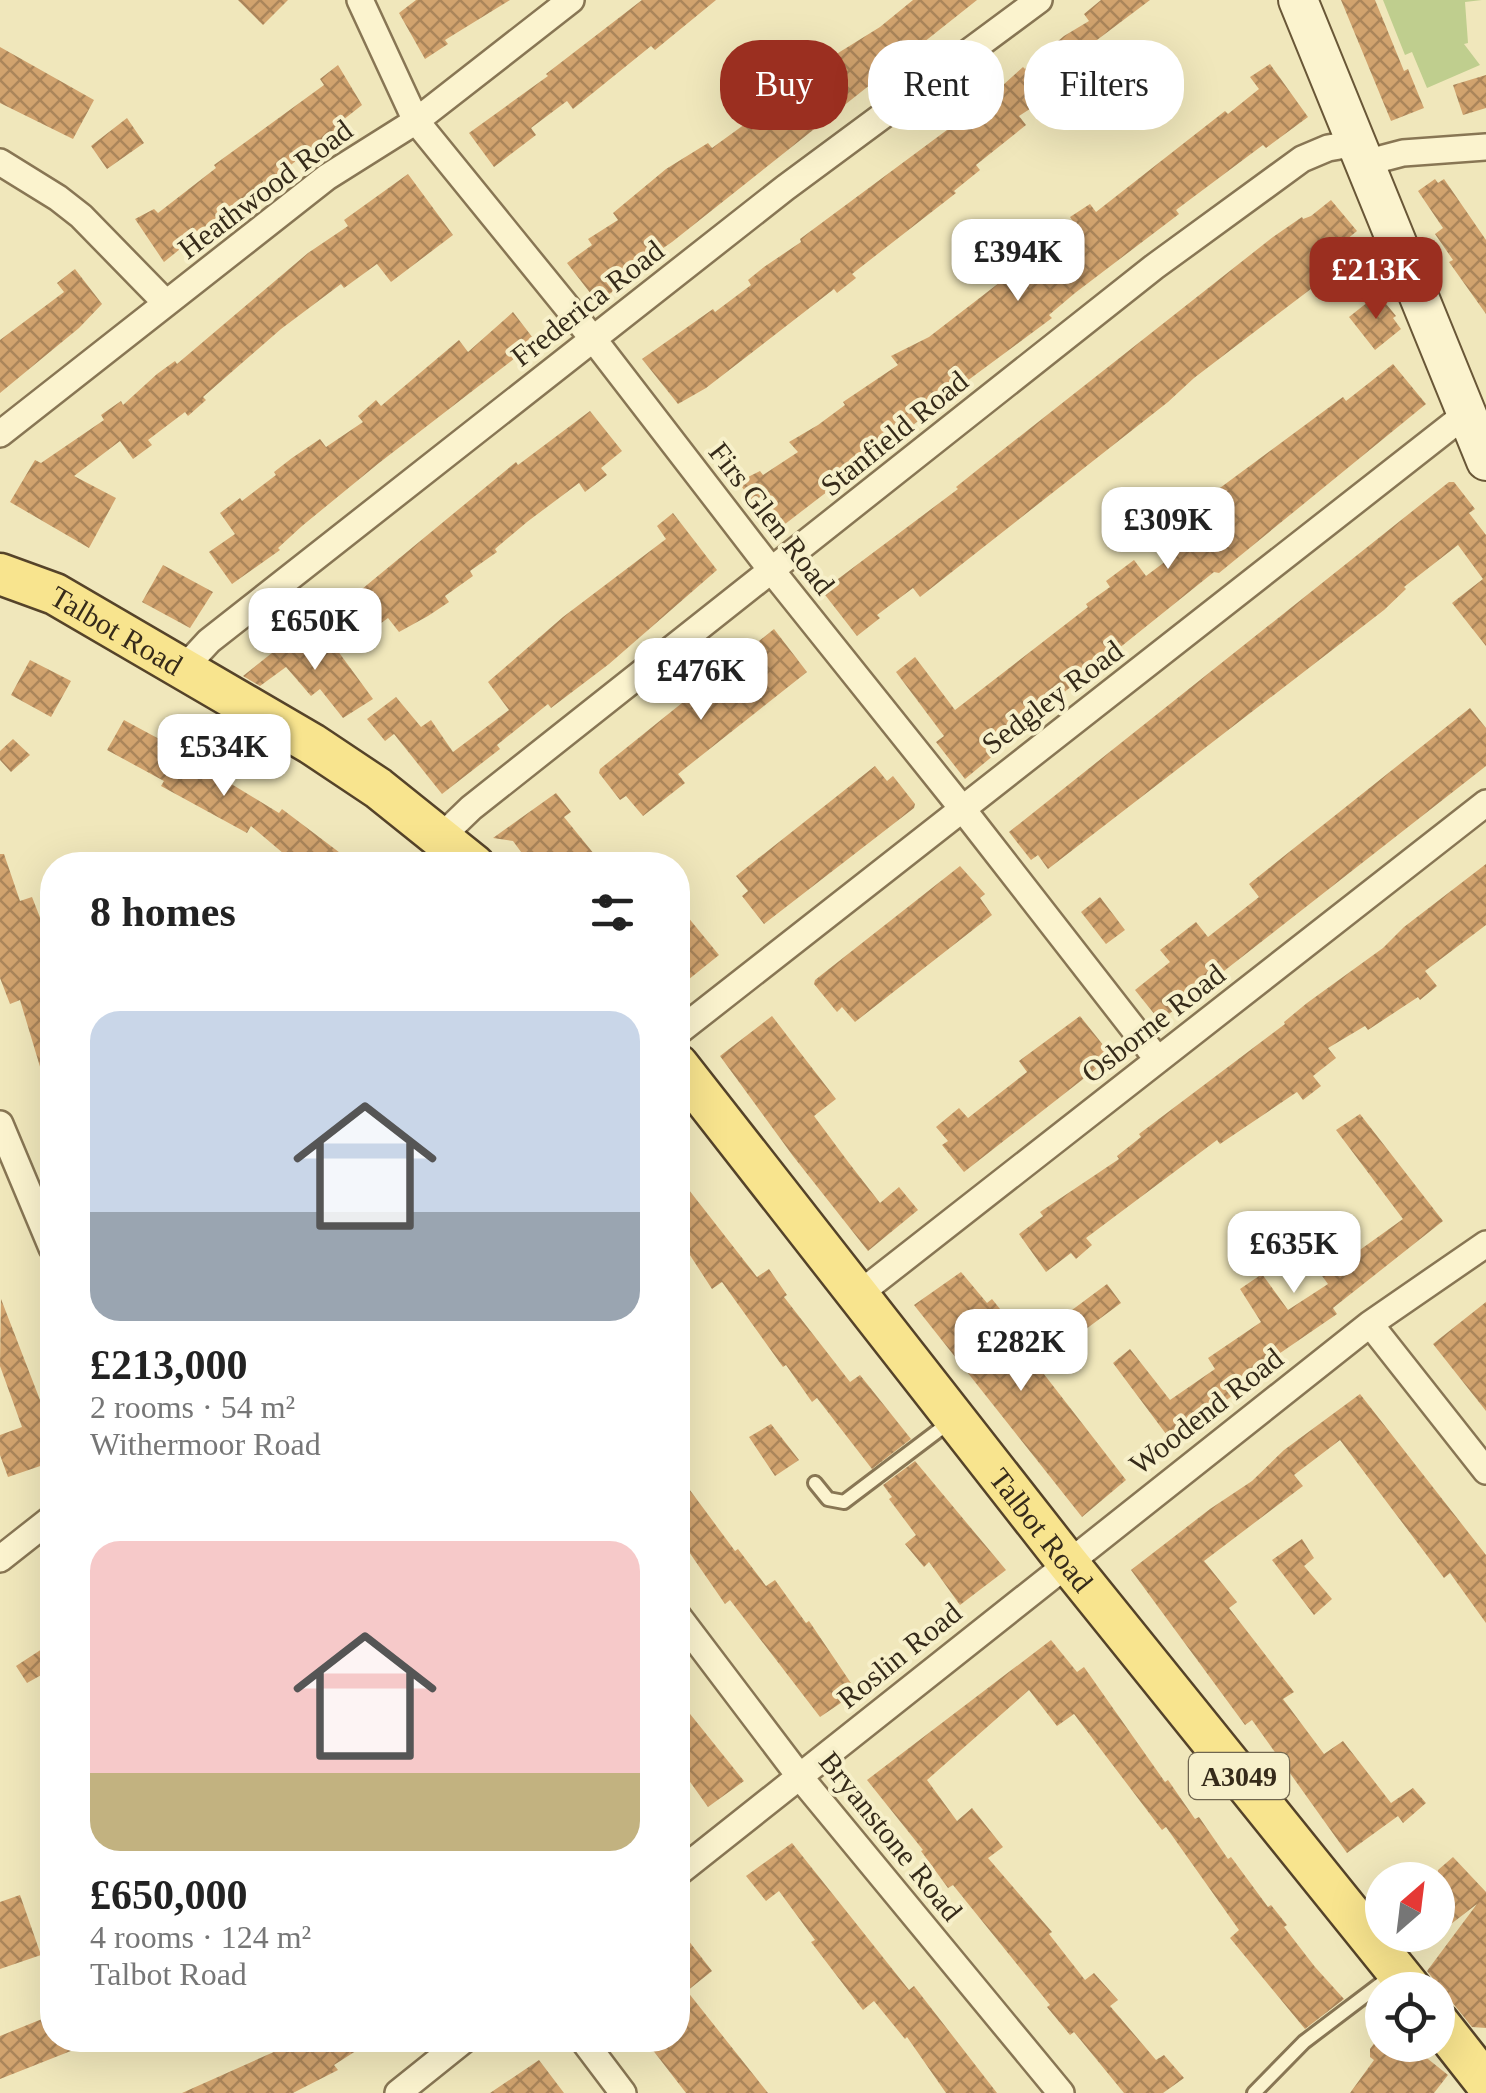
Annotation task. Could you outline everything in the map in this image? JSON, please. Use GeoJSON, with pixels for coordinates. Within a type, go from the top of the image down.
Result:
{"type":"FeatureCollection","features":[{"type":"Feature","properties":{"kind":"main road"},"geometry":{"type":"LineString","coordinates":[[0,562],[55,594]]}},
{"type":"Feature","properties":{"kind":"main road","name":"Talbot Road"},"geometry":{"type":"LineString","coordinates":[[0,574],[55,594],[312,744],[378,788],[458,852]]}},
{"type":"Feature","properties":{"kind":"main road","name":"Talbot Road"},"geometry":{"type":"LineString","coordinates":[[690,1079],[1067,1562],[1398,1972]]}},
{"type":"Feature","properties":{"kind":"main road"},"geometry":{"type":"LineString","coordinates":[[1455,2044],[1486,2083]]}},
{"type":"Feature","properties":{"kind":"street","name":"Firs Glen Road"},"geometry":{"type":"LineString","coordinates":[[360,0],[416,120],[594,340],[1158,1060]]}},
{"type":"Feature","properties":{"kind":"street","name":"Heathwood Road"},"geometry":{"type":"LineString","coordinates":[[0,434],[327,178],[416,120],[571,0]]}},
{"type":"Feature","properties":{"kind":"street","name":"Frederica Road"},"geometry":{"type":"LineString","coordinates":[[184,668],[208,641],[784,188],[1039,0]]}},
{"type":"Feature","properties":{"kind":"street"},"geometry":{"type":"LineString","coordinates":[[1298,0],[1486,461]]}},
{"type":"Feature","properties":{"kind":"street","name":"Stanfield Road"},"geometry":{"type":"LineString","coordinates":[[440,838],[471,808],[1154,266],[1302,159],[1328,148],[1402,153],[1486,147]]}},
{"type":"Feature","properties":{"kind":"street"},"geometry":{"type":"LineString","coordinates":[[0,162],[81,216],[166,303]]}},
{"type":"Feature","properties":{"kind":"street","name":"Sedgley Road"},"geometry":{"type":"LineString","coordinates":[[690,1022],[961,806],[1211,616],[1466,414]]}},
{"type":"Feature","properties":{"kind":"street","name":"Osborne Road"},"geometry":{"type":"LineString","coordinates":[[859,1294],[1486,803]]}},
{"type":"Feature","properties":{"kind":"street"},"geometry":{"type":"LineString","coordinates":[[0,1124],[40,1219]]}},
{"type":"Feature","properties":{"kind":"street","name":"Woodend Road"},"geometry":{"type":"LineString","coordinates":[[1067,1562],[1370,1324],[1486,1244]]}},
{"type":"Feature","properties":{"kind":"street"},"geometry":{"type":"LineString","coordinates":[[1370,1324],[1486,1472]]}},
{"type":"Feature","properties":{"kind":"street"},"geometry":{"type":"LineString","coordinates":[[0,1560],[40,1528]]}},
{"type":"Feature","properties":{"kind":"street","name":"Roslin Road"},"geometry":{"type":"LineString","coordinates":[[690,1863],[1067,1562]]}},
{"type":"Feature","properties":{"kind":"street","name":"Bryanstone Road"},"geometry":{"type":"LineString","coordinates":[[690,1632],[800,1778],[1060,2093]]}},
{"type":"Feature","properties":{"kind":"street"},"geometry":{"type":"LineString","coordinates":[[398,2093],[449,2052]]}},
{"type":"Feature","properties":{"kind":"street"},"geometry":{"type":"LineString","coordinates":[[592,2052],[624,2093]]}},
{"type":"Feature","properties":{"kind":"lane"},"geometry":{"type":"LineString","coordinates":[[815,1483],[828,1499],[844,1502],[955,1418]]}},
{"type":"Feature","properties":{"kind":"lane"},"geometry":{"type":"LineString","coordinates":[[1254,2093],[1304,2042],[1365,2005]]}},
{"type":"Feature","properties":{"kind":"green space"},"geometry":{"type":"Polygon","coordinates":[[[1383,0],[1482,0],[1465,2],[1468,43],[1464,44],[1480,65],[1427,88],[1412,52],[1405,55],[1383,0]]]}},
{"type":"Feature","properties":{"kind":"building"},"geometry":{"type":"Polygon","coordinates":[[[238,0],[288,0],[263,25],[238,0]]]}},
{"type":"Feature","properties":{"kind":"building"},"geometry":{"type":"Polygon","coordinates":[[[416,0],[510,0],[445,40],[448,44],[425,59],[399,13],[416,0]]]}},
{"type":"Feature","properties":{"kind":"building"},"geometry":{"type":"Polygon","coordinates":[[[642,0],[716,0],[573,109],[567,101],[531,128],[536,135],[494,167],[469,133],[642,0]]]}},
{"type":"Feature","properties":{"kind":"building"},"geometry":{"type":"Polygon","coordinates":[[[913,0],[977,0],[927,40],[868,40],[868,86],[848,102],[848,47],[913,0]]]}},
{"type":"Feature","properties":{"kind":"building"},"geometry":{"type":"Polygon","coordinates":[[[1101,0],[1150,0],[1097,40],[1059,40],[1089,21],[1084,14],[1101,0]]]}},
{"type":"Feature","properties":{"kind":"building"},"geometry":{"type":"Polygon","coordinates":[[[1341,0],[1375,0],[1424,108],[1391,121],[1341,0]]]}},
{"type":"Feature","properties":{"kind":"building"},"geometry":{"type":"Polygon","coordinates":[[[0,47],[94,100],[73,139],[0,103],[0,47]]]}},
{"type":"Feature","properties":{"kind":"building"},"geometry":{"type":"Polygon","coordinates":[[[1270,64],[1308,117],[1266,148],[1263,145],[1176,210],[1179,214],[1075,293],[1049,315],[1052,318],[921,415],[776,531],[738,482],[760,471],[763,475],[798,452],[789,442],[898,365],[891,356],[929,337],[1008,276],[1054,247],[1050,242],[1074,223],[1070,217],[1090,204],[1096,212],[1225,111],[1228,114],[1259,89],[1250,77],[1270,64]]]}},
{"type":"Feature","properties":{"kind":"building"},"geometry":{"type":"Polygon","coordinates":[[[338,65],[362,105],[164,262],[135,219],[154,209],[158,213],[216,168],[214,165],[324,85],[320,79],[338,65]]]}},
{"type":"Feature","properties":{"kind":"building"},"geometry":{"type":"Polygon","coordinates":[[[1023,67],[1024,113],[1019,116],[1024,127],[976,165],[980,170],[852,274],[856,278],[837,293],[834,289],[706,388],[678,404],[642,359],[751,285],[748,280],[764,267],[947,130],[1004,130],[1004,84],[1023,67]]]}},
{"type":"Feature","properties":{"kind":"building"},"geometry":{"type":"Polygon","coordinates":[[[1486,75],[1486,108],[1463,115],[1453,85],[1486,75]]]}},
{"type":"Feature","properties":{"kind":"building"},"geometry":{"type":"Polygon","coordinates":[[[127,118],[144,143],[107,169],[91,146],[127,118]]]}},
{"type":"Feature","properties":{"kind":"building"},"geometry":{"type":"Polygon","coordinates":[[[737,130],[813,130],[637,266],[640,270],[598,303],[567,263],[592,245],[588,239],[618,220],[613,213],[666,169],[708,143],[712,148],[737,130]]]}},
{"type":"Feature","properties":{"kind":"building"},"geometry":{"type":"Polygon","coordinates":[[[408,174],[453,235],[391,282],[377,264],[344,288],[341,284],[281,329],[203,397],[206,400],[188,416],[185,412],[148,440],[152,445],[133,459],[120,441],[74,476],[116,498],[89,548],[10,502],[35,460],[41,463],[104,420],[101,415],[121,401],[123,405],[157,374],[175,361],[177,364],[308,253],[348,226],[344,220],[408,174]]]}},
{"type":"Feature","properties":{"kind":"building"},"geometry":{"type":"Polygon","coordinates":[[[1435,179],[1438,183],[1444,179],[1486,240],[1486,314],[1449,262],[1453,260],[1435,234],[1443,228],[1418,191],[1435,179]]]}},
{"type":"Feature","properties":{"kind":"building"},"geometry":{"type":"Polygon","coordinates":[[[1331,200],[1357,231],[1310,269],[1320,282],[920,597],[913,588],[857,636],[822,591],[958,489],[1273,237],[1331,200]]]}},
{"type":"Feature","properties":{"kind":"building"},"geometry":{"type":"Polygon","coordinates":[[[75,269],[102,304],[0,393],[0,340],[64,292],[57,283],[75,269]]]}},
{"type":"Feature","properties":{"kind":"building"},"geometry":{"type":"Polygon","coordinates":[[[1378,294],[1401,329],[1375,350],[1349,317],[1378,294]]]}},
{"type":"Feature","properties":{"kind":"building"},"geometry":{"type":"Polygon","coordinates":[[[513,312],[536,342],[379,463],[302,526],[280,550],[232,584],[209,552],[235,534],[220,513],[240,498],[242,501],[320,439],[326,447],[363,422],[358,416],[376,400],[381,406],[459,340],[468,352],[513,312]]]}},
{"type":"Feature","properties":{"kind":"building"},"geometry":{"type":"Polygon","coordinates":[[[1393,364],[1426,404],[1219,573],[1214,572],[1027,722],[1029,726],[965,779],[936,742],[944,736],[896,672],[915,657],[955,710],[1088,607],[1086,604],[1110,587],[1106,581],[1134,560],[1146,576],[1166,561],[1196,537],[1182,520],[1205,499],[1393,364]]]}},
{"type":"Feature","properties":{"kind":"building"},"geometry":{"type":"Polygon","coordinates":[[[590,411],[622,451],[601,468],[607,475],[585,492],[579,483],[527,522],[495,549],[497,552],[470,571],[473,576],[445,596],[449,602],[428,616],[399,632],[388,618],[361,638],[335,605],[353,590],[356,594],[516,462],[518,465],[590,411]]]}},
{"type":"Feature","properties":{"kind":"building"},"geometry":{"type":"Polygon","coordinates":[[[1449,482],[1454,482],[1475,509],[1469,513],[1486,535],[1486,646],[1452,603],[1483,579],[1458,545],[1404,587],[1384,610],[1048,869],[1038,855],[1031,860],[1009,832],[1449,482]]]}},
{"type":"Feature","properties":{"kind":"building"},"geometry":{"type":"Polygon","coordinates":[[[673,513],[717,570],[609,664],[551,708],[548,704],[497,745],[500,749],[442,794],[394,734],[385,741],[367,719],[396,697],[421,727],[431,720],[453,752],[509,710],[488,682],[563,617],[666,539],[657,526],[673,513]]]}},
{"type":"Feature","properties":{"kind":"building"},"geometry":{"type":"Polygon","coordinates":[[[163,565],[213,592],[190,628],[142,602],[163,565]]]}},
{"type":"Feature","properties":{"kind":"building"},"geometry":{"type":"Polygon","coordinates":[[[302,629],[321,652],[332,643],[373,699],[343,718],[320,689],[311,696],[286,667],[260,686],[243,676],[302,629]]]}},
{"type":"Feature","properties":{"kind":"building"},"geometry":{"type":"Polygon","coordinates":[[[774,629],[807,672],[678,774],[685,783],[643,816],[626,796],[620,800],[599,773],[600,769],[774,629]]]}},
{"type":"Feature","properties":{"kind":"building"},"geometry":{"type":"Polygon","coordinates":[[[30,660],[71,681],[51,717],[11,695],[30,660]]]}},
{"type":"Feature","properties":{"kind":"building"},"geometry":{"type":"Polygon","coordinates":[[[1470,708],[1486,728],[1486,766],[1160,1021],[1135,990],[1170,962],[1160,950],[1196,922],[1208,937],[1259,897],[1249,884],[1470,708]]]}},
{"type":"Feature","properties":{"kind":"building"},"geometry":{"type":"Polygon","coordinates":[[[124,720],[161,740],[157,747],[279,813],[282,809],[339,852],[282,852],[251,826],[247,833],[161,786],[164,781],[107,750],[124,720]]]}},
{"type":"Feature","properties":{"kind":"building"},"geometry":{"type":"Polygon","coordinates":[[[13,739],[30,755],[11,772],[0,760],[0,751],[13,739]]]}},
{"type":"Feature","properties":{"kind":"building"},"geometry":{"type":"Polygon","coordinates":[[[875,766],[887,781],[893,776],[915,804],[914,808],[764,924],[742,896],[748,891],[736,876],[875,766]]]}},
{"type":"Feature","properties":{"kind":"building"},"geometry":{"type":"Polygon","coordinates":[[[556,793],[571,812],[564,817],[592,852],[521,852],[513,841],[493,838],[556,793]]]}},
{"type":"Feature","properties":{"kind":"building"},"geometry":{"type":"Polygon","coordinates":[[[0,854],[4,854],[20,901],[32,897],[40,917],[40,1067],[20,1000],[10,1004],[0,978],[0,854]]]}},
{"type":"Feature","properties":{"kind":"building"},"geometry":{"type":"Polygon","coordinates":[[[1486,864],[1486,925],[1425,971],[1437,986],[1368,1030],[1365,1026],[1328,1048],[1336,1058],[1313,1076],[1321,1086],[1303,1100],[1297,1092],[1220,1144],[1217,1140],[1086,1238],[1092,1245],[1076,1259],[1071,1253],[1046,1272],[1019,1234],[1043,1216],[1040,1212],[1119,1159],[1117,1156],[1141,1137],[1139,1134],[1383,948],[1404,927],[1486,864]]]}},
{"type":"Feature","properties":{"kind":"building"},"geometry":{"type":"Polygon","coordinates":[[[960,866],[985,894],[980,898],[992,915],[855,1022],[842,1007],[837,1012],[814,984],[815,980],[960,866]]]}},
{"type":"Feature","properties":{"kind":"building"},"geometry":{"type":"Polygon","coordinates":[[[1100,897],[1125,930],[1106,944],[1081,912],[1100,897]]]}},
{"type":"Feature","properties":{"kind":"building"},"geometry":{"type":"Polygon","coordinates":[[[690,920],[719,955],[690,978],[690,920]]]}},
{"type":"Feature","properties":{"kind":"building"},"geometry":{"type":"Polygon","coordinates":[[[772,1016],[836,1099],[814,1116],[849,1163],[880,1203],[899,1187],[918,1210],[868,1251],[720,1056],[772,1016]]]}},
{"type":"Feature","properties":{"kind":"building"},"geometry":{"type":"Polygon","coordinates":[[[1080,1016],[1110,1058],[964,1172],[942,1145],[948,1141],[936,1127],[959,1108],[968,1118],[1027,1072],[1019,1061],[1080,1016]]]}},
{"type":"Feature","properties":{"kind":"building"},"geometry":{"type":"Polygon","coordinates":[[[1360,1114],[1443,1221],[1333,1308],[1337,1314],[1260,1367],[1263,1372],[1172,1442],[1113,1363],[1130,1349],[1170,1400],[1215,1369],[1208,1358],[1261,1322],[1240,1289],[1262,1274],[1288,1310],[1328,1284],[1306,1254],[1334,1236],[1350,1257],[1403,1219],[1336,1130],[1360,1114]]]}},
{"type":"Feature","properties":{"kind":"building"},"geometry":{"type":"Polygon","coordinates":[[[690,1191],[757,1277],[769,1269],[787,1295],[784,1297],[850,1382],[860,1375],[911,1439],[872,1469],[817,1398],[812,1402],[786,1365],[783,1367],[722,1282],[712,1289],[690,1255],[690,1191]]]}},
{"type":"Feature","properties":{"kind":"building"},"geometry":{"type":"Polygon","coordinates":[[[961,1272],[987,1303],[992,1299],[1008,1319],[991,1334],[1010,1357],[1023,1347],[1126,1480],[1082,1517],[914,1305],[961,1272]]]}},
{"type":"Feature","properties":{"kind":"building"},"geometry":{"type":"Polygon","coordinates":[[[1107,1284],[1121,1303],[1086,1329],[1072,1310],[1107,1284]]]}},
{"type":"Feature","properties":{"kind":"building"},"geometry":{"type":"Polygon","coordinates":[[[1,1299],[40,1400],[40,1466],[8,1477],[0,1455],[0,1435],[22,1427],[0,1366],[1,1299]]]}},
{"type":"Feature","properties":{"kind":"building"},"geometry":{"type":"Polygon","coordinates":[[[1486,1302],[1486,1411],[1433,1344],[1486,1302]]]}},
{"type":"Feature","properties":{"kind":"building"},"geometry":{"type":"Polygon","coordinates":[[[1360,1394],[1486,1555],[1486,1623],[1450,1573],[1444,1578],[1340,1440],[1294,1475],[1303,1486],[1204,1561],[1237,1602],[1229,1608],[1294,1692],[1283,1699],[1324,1754],[1343,1741],[1391,1803],[1413,1788],[1426,1803],[1403,1823],[1398,1816],[1347,1853],[1252,1720],[1245,1725],[1131,1570],[1252,1481],[1284,1450],[1360,1394]]]}},
{"type":"Feature","properties":{"kind":"building"},"geometry":{"type":"Polygon","coordinates":[[[771,1424],[799,1460],[775,1476],[749,1437],[771,1424]]]}},
{"type":"Feature","properties":{"kind":"building"},"geometry":{"type":"Polygon","coordinates":[[[915,1461],[1006,1570],[960,1605],[929,1562],[924,1567],[905,1544],[916,1535],[883,1485],[915,1461]]]}},
{"type":"Feature","properties":{"kind":"building"},"geometry":{"type":"Polygon","coordinates":[[[690,1490],[766,1586],[775,1580],[806,1623],[809,1621],[857,1692],[820,1717],[730,1600],[725,1604],[690,1553],[690,1490]]]}},
{"type":"Feature","properties":{"kind":"building"},"geometry":{"type":"Polygon","coordinates":[[[1302,1539],[1314,1558],[1304,1566],[1332,1599],[1314,1615],[1272,1560],[1302,1539]]]}},
{"type":"Feature","properties":{"kind":"building"},"geometry":{"type":"Polygon","coordinates":[[[1051,1640],[1077,1672],[1084,1667],[1165,1782],[1168,1780],[1195,1819],[1199,1817],[1228,1859],[1231,1857],[1268,1907],[1271,1905],[1315,1967],[1344,1999],[1305,2029],[1230,1938],[1239,1930],[1166,1827],[1162,1830],[1074,1714],[1057,1726],[1029,1690],[927,1780],[957,1821],[972,1808],[1003,1847],[988,1858],[1052,1932],[1049,1934],[1085,1980],[1094,1973],[1118,2000],[1110,2006],[1156,2060],[1164,2055],[1184,2078],[1163,2093],[1124,2093],[1074,2032],[1070,2035],[953,1885],[948,1888],[867,1780],[1051,1640]]]}},
{"type":"Feature","properties":{"kind":"building"},"geometry":{"type":"Polygon","coordinates":[[[40,1650],[40,1676],[27,1683],[16,1666],[40,1650]]]}},
{"type":"Feature","properties":{"kind":"building"},"geometry":{"type":"Polygon","coordinates":[[[690,1714],[744,1781],[708,1807],[690,1782],[690,1714]]]}},
{"type":"Feature","properties":{"kind":"building"},"geometry":{"type":"Polygon","coordinates":[[[792,1843],[909,1990],[914,1986],[997,2093],[946,2093],[907,2037],[874,2001],[863,2010],[811,1942],[815,1940],[779,1891],[766,1901],[746,1876],[792,1843]]]}},
{"type":"Feature","properties":{"kind":"building"},"geometry":{"type":"Polygon","coordinates":[[[1453,1857],[1486,1892],[1486,2028],[1472,2027],[1455,2006],[1455,1972],[1427,1971],[1441,1952],[1455,1952],[1455,1933],[1477,1904],[1455,1921],[1455,1862],[1447,1862],[1453,1857]]]}},
{"type":"Feature","properties":{"kind":"building"},"geometry":{"type":"Polygon","coordinates":[[[20,1895],[40,1955],[0,1969],[0,1902],[20,1895]]]}},
{"type":"Feature","properties":{"kind":"building"},"geometry":{"type":"Polygon","coordinates":[[[690,1943],[712,1971],[690,1989],[690,1943]]]}},
{"type":"Feature","properties":{"kind":"building"},"geometry":{"type":"Polygon","coordinates":[[[690,1995],[768,2093],[686,2093],[654,2052],[690,2052],[690,1995]]]}},
{"type":"Feature","properties":{"kind":"building"},"geometry":{"type":"Polygon","coordinates":[[[40,2020],[40,2052],[68,2052],[0,2079],[0,2036],[40,2020]]]}},
{"type":"Feature","properties":{"kind":"building"},"geometry":{"type":"Polygon","coordinates":[[[274,2052],[354,2052],[334,2065],[338,2070],[293,2093],[182,2093],[274,2052]]]}},
{"type":"Feature","properties":{"kind":"building"},"geometry":{"type":"Polygon","coordinates":[[[539,2060],[564,2093],[490,2093],[539,2060]]]}},
{"type":"Feature","properties":{"kind":"building"},"geometry":{"type":"Polygon","coordinates":[[[1373,2062],[1432,2062],[1448,2075],[1434,2093],[1350,2093],[1373,2062]]]}}]}
